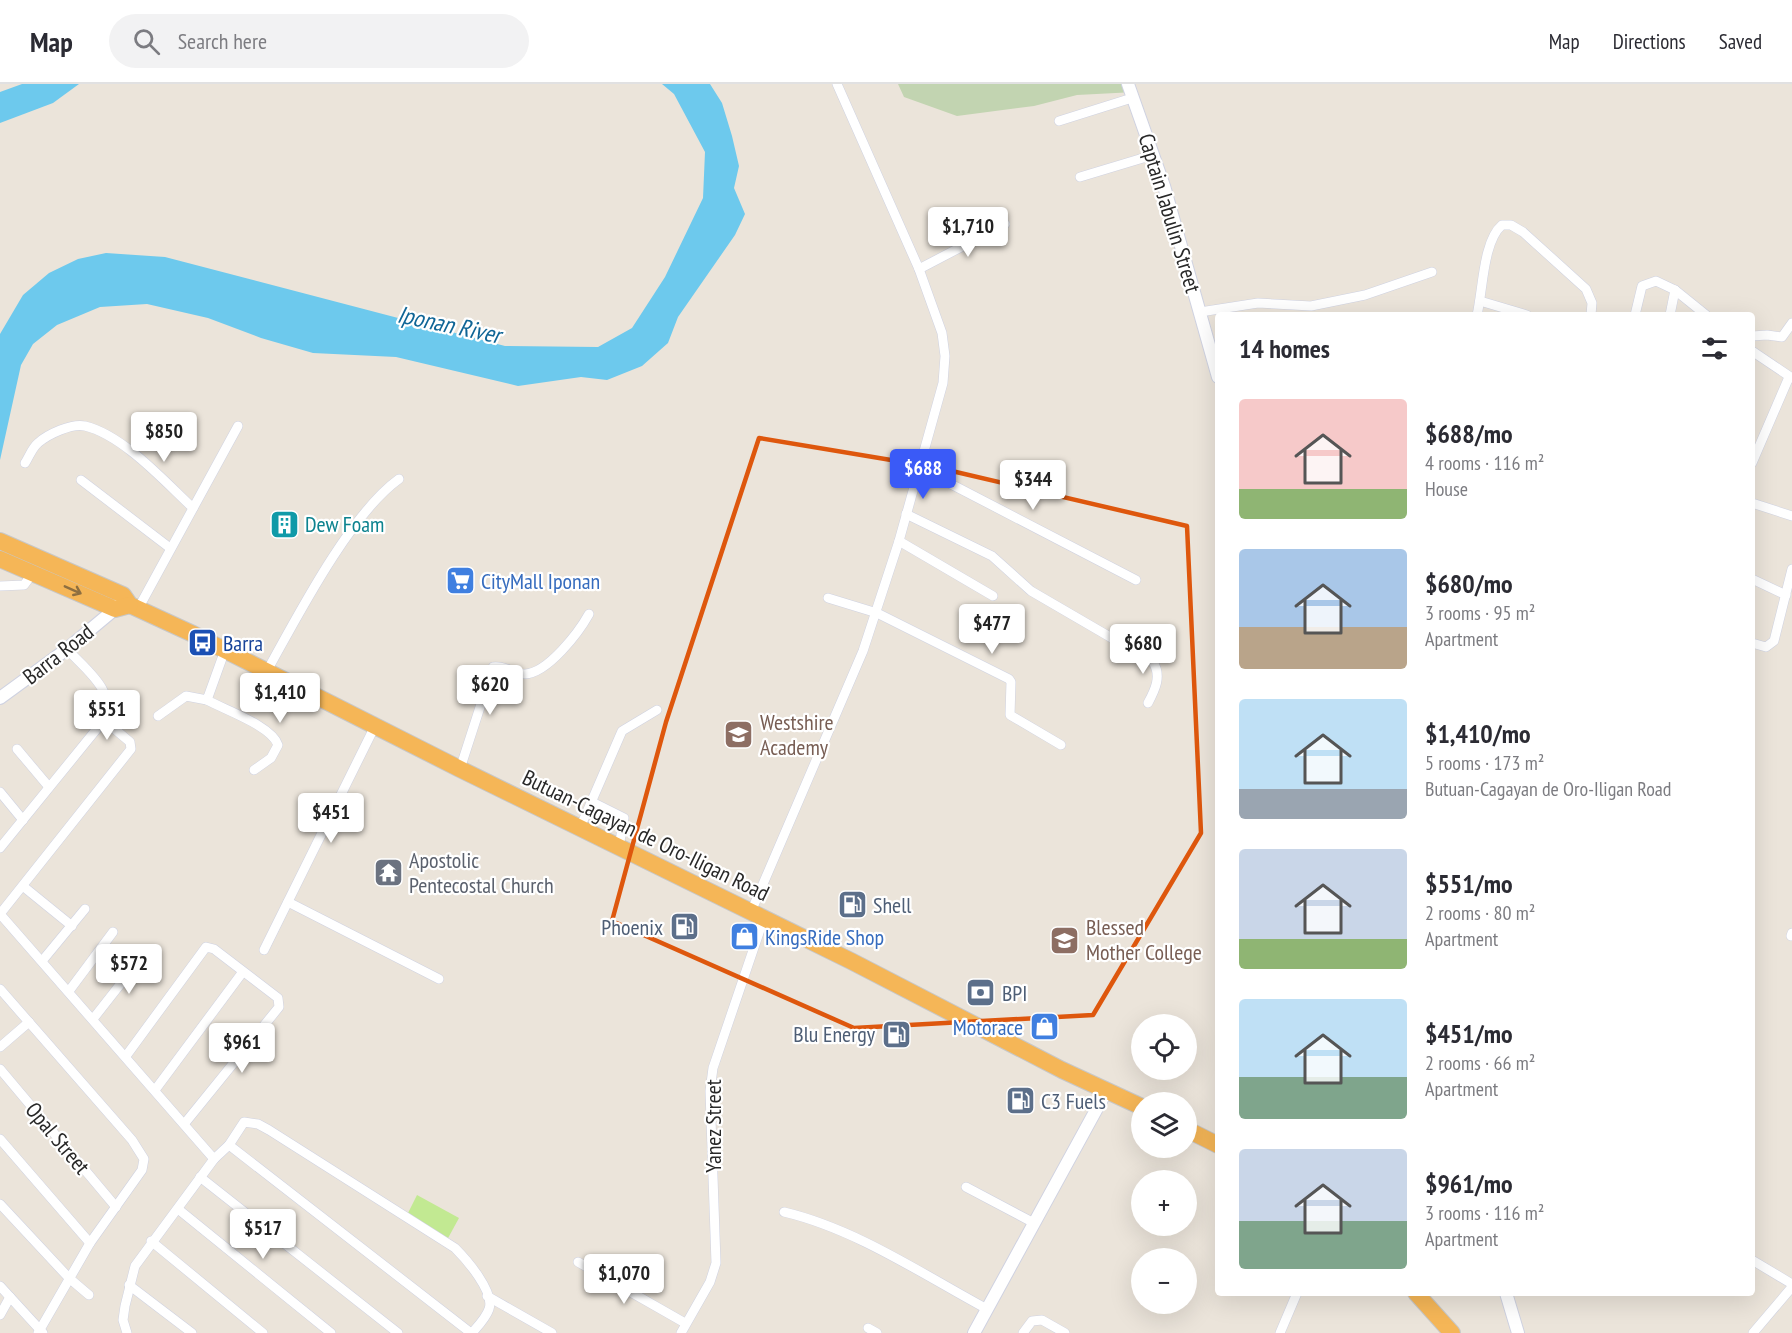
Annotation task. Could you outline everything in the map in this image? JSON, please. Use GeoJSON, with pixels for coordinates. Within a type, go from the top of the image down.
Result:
{"type":"FeatureCollection","features":[{"type":"Feature","properties":{"kind":"highway"},"geometry":{"type":"LineString","coordinates":[[0,541],[127,604]]}},
{"type":"Feature","properties":{"kind":"highway"},"geometry":{"type":"LineString","coordinates":[[0,559],[33,573],[127,604]]}},
{"type":"Feature","properties":{"kind":"highway","name":"Butuan-Cagayan de Oro-Iligan Road"},"geometry":{"type":"LineString","coordinates":[[127,604],[225,650],[1131,1102]]}},
{"type":"Feature","properties":{"kind":"highway"},"geometry":{"type":"LineString","coordinates":[[1197,1134],[1215,1144]]}},
{"type":"Feature","properties":{"kind":"highway"},"geometry":{"type":"LineString","coordinates":[[1419,1296],[1452,1333]]}},
{"type":"Feature","properties":{"kind":"street","name":"Yanez Street"},"geometry":{"type":"LineString","coordinates":[[681,1333],[710,1282],[716,1263],[710,1090],[713,1068],[758,915],[877,613],[943,383],[945,356],[942,333],[919,269],[837,84]]}},
{"type":"Feature","properties":{"kind":"street","name":"Captain Jabulin Street"},"geometry":{"type":"LineString","coordinates":[[1128,84],[1153,155],[1215,366]]}},
{"type":"Feature","properties":{"kind":"street"},"geometry":{"type":"LineString","coordinates":[[1059,121],[1132,98]]}},
{"type":"Feature","properties":{"kind":"street"},"geometry":{"type":"LineString","coordinates":[[1080,177],[1153,155]]}},
{"type":"Feature","properties":{"kind":"street"},"geometry":{"type":"LineString","coordinates":[[919,269],[1005,224]]}},
{"type":"Feature","properties":{"kind":"street"},"geometry":{"type":"LineString","coordinates":[[1478,312],[1490,243],[1495,231],[1502,225],[1511,225],[1523,232],[1586,290],[1592,303],[1591,312]]}},
{"type":"Feature","properties":{"kind":"street"},"geometry":{"type":"LineString","coordinates":[[1200,312],[1268,304],[1311,306],[1365,295],[1432,272]]}},
{"type":"Feature","properties":{"kind":"street"},"geometry":{"type":"LineString","coordinates":[[1636,312],[1639,292],[1647,282],[1666,284],[1702,312]]}},
{"type":"Feature","properties":{"kind":"street"},"geometry":{"type":"LineString","coordinates":[[1671,312],[1675,290]]}},
{"type":"Feature","properties":{"kind":"street"},"geometry":{"type":"LineString","coordinates":[[1480,301],[1517,312]]}},
{"type":"Feature","properties":{"kind":"street"},"geometry":{"type":"LineString","coordinates":[[1268,304],[1268,312]]}},
{"type":"Feature","properties":{"kind":"street"},"geometry":{"type":"LineString","coordinates":[[1755,336],[1782,337],[1792,323]]}},
{"type":"Feature","properties":{"kind":"street"},"geometry":{"type":"LineString","coordinates":[[1755,353],[1790,377],[1755,456]]}},
{"type":"Feature","properties":{"kind":"street"},"geometry":{"type":"LineString","coordinates":[[25,463],[36,444],[70,427],[85,426],[115,440],[193,508]]}},
{"type":"Feature","properties":{"kind":"street"},"geometry":{"type":"LineString","coordinates":[[127,604],[170,548],[238,426]]}},
{"type":"Feature","properties":{"kind":"street"},"geometry":{"type":"LineString","coordinates":[[918,467],[1136,580]]}},
{"type":"Feature","properties":{"kind":"street"},"geometry":{"type":"LineString","coordinates":[[267,671],[316,586],[355,528],[381,493],[399,479]]}},
{"type":"Feature","properties":{"kind":"street"},"geometry":{"type":"LineString","coordinates":[[81,480],[170,548]]}},
{"type":"Feature","properties":{"kind":"street"},"geometry":{"type":"LineString","coordinates":[[1755,504],[1792,516]]}},
{"type":"Feature","properties":{"kind":"street"},"geometry":{"type":"LineString","coordinates":[[906,514],[992,556],[1031,591],[1153,662],[1157,669],[1156,688],[1148,703]]}},
{"type":"Feature","properties":{"kind":"street"},"geometry":{"type":"LineString","coordinates":[[899,541],[993,596]]}},
{"type":"Feature","properties":{"kind":"street"},"geometry":{"type":"LineString","coordinates":[[1755,644],[1766,647],[1774,641],[1792,569]]}},
{"type":"Feature","properties":{"kind":"street"},"geometry":{"type":"LineString","coordinates":[[0,586],[24,585],[33,573]]}},
{"type":"Feature","properties":{"kind":"street"},"geometry":{"type":"LineString","coordinates":[[1755,580],[1786,595]]}},
{"type":"Feature","properties":{"kind":"street"},"geometry":{"type":"LineString","coordinates":[[828,598],[877,613],[1009,679],[1011,682],[1010,715],[1061,745]]}},
{"type":"Feature","properties":{"kind":"street","name":"Barra Road"},"geometry":{"type":"LineString","coordinates":[[0,698],[127,604]]}},
{"type":"Feature","properties":{"kind":"street"},"geometry":{"type":"LineString","coordinates":[[460,769],[493,667],[500,666],[526,674],[535,671],[569,644],[589,614]]}},
{"type":"Feature","properties":{"kind":"street"},"geometry":{"type":"LineString","coordinates":[[0,848],[104,720],[109,705],[104,690],[67,650]]}},
{"type":"Feature","properties":{"kind":"street"},"geometry":{"type":"LineString","coordinates":[[207,700],[225,650]]}},
{"type":"Feature","properties":{"kind":"street"},"geometry":{"type":"LineString","coordinates":[[158,716],[186,696],[207,700],[263,728],[276,739],[278,745],[271,758],[254,770]]}},
{"type":"Feature","properties":{"kind":"street"},"geometry":{"type":"LineString","coordinates":[[580,828],[622,731],[657,710]]}},
{"type":"Feature","properties":{"kind":"street"},"geometry":{"type":"LineString","coordinates":[[104,720],[130,742],[131,749],[24,887],[0,914],[69,990],[214,1159]]}},
{"type":"Feature","properties":{"kind":"street"},"geometry":{"type":"LineString","coordinates":[[264,950],[375,726]]}},
{"type":"Feature","properties":{"kind":"street"},"geometry":{"type":"LineString","coordinates":[[17,748],[49,787]]}},
{"type":"Feature","properties":{"kind":"street"},"geometry":{"type":"LineString","coordinates":[[0,792],[23,820]]}},
{"type":"Feature","properties":{"kind":"street"},"geometry":{"type":"LineString","coordinates":[[592,802],[624,819],[619,847]]}},
{"type":"Feature","properties":{"kind":"street"},"geometry":{"type":"LineString","coordinates":[[24,887],[72,926]]}},
{"type":"Feature","properties":{"kind":"street"},"geometry":{"type":"LineString","coordinates":[[288,902],[440,980]]}},
{"type":"Feature","properties":{"kind":"street"},"geometry":{"type":"LineString","coordinates":[[42,961],[85,909]]}},
{"type":"Feature","properties":{"kind":"street"},"geometry":{"type":"LineString","coordinates":[[69,990],[113,932]]}},
{"type":"Feature","properties":{"kind":"street"},"geometry":{"type":"LineString","coordinates":[[126,1056],[206,947],[214,949],[242,973],[278,998],[279,1007],[185,1123]]}},
{"type":"Feature","properties":{"kind":"street"},"geometry":{"type":"LineString","coordinates":[[93,1019],[144,954]]}},
{"type":"Feature","properties":{"kind":"street"},"geometry":{"type":"LineString","coordinates":[[155,1090],[242,973]]}},
{"type":"Feature","properties":{"kind":"street"},"geometry":{"type":"LineString","coordinates":[[0,989],[143,1155],[142,1170],[90,1243],[41,1332],[0,1286]]}},
{"type":"Feature","properties":{"kind":"street"},"geometry":{"type":"LineString","coordinates":[[0,1047],[29,1022]]}},
{"type":"Feature","properties":{"kind":"street","name":"Opal Street"},"geometry":{"type":"LineString","coordinates":[[0,1069],[116,1207]]}},
{"type":"Feature","properties":{"kind":"street"},"geometry":{"type":"LineString","coordinates":[[974,1333],[1107,1090]]}},
{"type":"Feature","properties":{"kind":"street"},"geometry":{"type":"LineString","coordinates":[[127,1333],[123,1320],[135,1266],[151,1241],[178,1209],[214,1159],[229,1145],[244,1122],[258,1124],[269,1130],[455,1248],[474,1270],[487,1296],[489,1309],[472,1333],[229,1145]]}},
{"type":"Feature","properties":{"kind":"street"},"geometry":{"type":"LineString","coordinates":[[0,1139],[90,1243]]}},
{"type":"Feature","properties":{"kind":"street"},"geometry":{"type":"LineString","coordinates":[[200,1177],[398,1333]]}},
{"type":"Feature","properties":{"kind":"street"},"geometry":{"type":"LineString","coordinates":[[966,1187],[1034,1223]]}},
{"type":"Feature","properties":{"kind":"street"},"geometry":{"type":"LineString","coordinates":[[0,1204],[69,1278],[89,1295]]}},
{"type":"Feature","properties":{"kind":"street"},"geometry":{"type":"LineString","coordinates":[[178,1209],[331,1333]]}},
{"type":"Feature","properties":{"kind":"street"},"geometry":{"type":"LineString","coordinates":[[784,1212],[816,1220],[841,1231],[987,1309]]}},
{"type":"Feature","properties":{"kind":"street"},"geometry":{"type":"LineString","coordinates":[[151,1241],[263,1333]]}},
{"type":"Feature","properties":{"kind":"street"},"geometry":{"type":"LineString","coordinates":[[578,1262],[685,1323]]}},
{"type":"Feature","properties":{"kind":"street"},"geometry":{"type":"LineString","coordinates":[[1754,1333],[1792,1286],[1755,1262]]}},
{"type":"Feature","properties":{"kind":"street"},"geometry":{"type":"LineString","coordinates":[[129,1285],[192,1333]]}},
{"type":"Feature","properties":{"kind":"street"},"geometry":{"type":"LineString","coordinates":[[487,1296],[552,1333]]}},
{"type":"Feature","properties":{"kind":"street"},"geometry":{"type":"LineString","coordinates":[[1280,1333],[1297,1296]]}},
{"type":"Feature","properties":{"kind":"street"},"geometry":{"type":"LineString","coordinates":[[1503,1296],[1518,1333]]}},
{"type":"Feature","properties":{"kind":"street"},"geometry":{"type":"LineString","coordinates":[[0,1315],[10,1297]]}},
{"type":"Feature","properties":{"kind":"street"},"geometry":{"type":"LineString","coordinates":[[1023,1333],[1032,1321],[1041,1320],[1065,1333]]}},
{"type":"Feature","properties":{"kind":"street"},"geometry":{"type":"LineString","coordinates":[[868,1328],[877,1333]]}},
{"type":"Feature","properties":{"kind":"highlighted area"},"geometry":{"type":"Polygon","coordinates":[[[759,438],[939,468],[1187,526],[1201,833],[1093,1015],[854,1028],[612,921],[666,722],[759,438]]]}},
{"type":"Feature","properties":{"kind":"green space"},"geometry":{"type":"Polygon","coordinates":[[[898,84],[1133,84],[1135,92],[1077,95],[1034,106],[957,116],[904,97],[898,84]]]}},
{"type":"Feature","properties":{"kind":"green space"},"geometry":{"type":"Polygon","coordinates":[[[417,1195],[459,1218],[447,1240],[406,1217],[417,1195]]]}},
{"type":"Feature","properties":{"kind":"water"},"geometry":{"type":"Polygon","coordinates":[[[22,84],[79,84],[53,103],[0,123],[0,92],[22,84]]]}},
{"type":"Feature","properties":{"kind":"water"},"geometry":{"type":"Polygon","coordinates":[[[662,84],[710,84],[722,103],[732,136],[739,166],[734,188],[745,214],[735,235],[678,317],[668,343],[642,366],[607,380],[581,377],[518,386],[396,357],[313,353],[261,338],[208,318],[147,304],[100,307],[57,325],[33,344],[21,365],[0,460],[0,334],[23,295],[49,273],[78,259],[106,253],[165,257],[505,346],[598,347],[632,328],[665,277],[703,198],[705,152],[674,94],[662,84]]]}},
{"type":"Feature","properties":{"kind":"place","name":"Dew Foam"},"geometry":{"type":"Point","coordinates":[284,524]}},
{"type":"Feature","properties":{"kind":"place","name":"CityMall Iponan"},"geometry":{"type":"Point","coordinates":[460,581]}},
{"type":"Feature","properties":{"kind":"place","name":"Barra"},"geometry":{"type":"Point","coordinates":[202,643]}},
{"type":"Feature","properties":{"kind":"place","name":"Westshire Academy"},"geometry":{"type":"Point","coordinates":[739,735]}},
{"type":"Feature","properties":{"kind":"place","name":"Apostolic Pentecostal Church"},"geometry":{"type":"Point","coordinates":[388,873]}},
{"type":"Feature","properties":{"kind":"place","name":"Shell"},"geometry":{"type":"Point","coordinates":[852,905]}},
{"type":"Feature","properties":{"kind":"place","name":"Phoenix"},"geometry":{"type":"Point","coordinates":[684,927]}},
{"type":"Feature","properties":{"kind":"place","name":"KingsRide Shop"},"geometry":{"type":"Point","coordinates":[744,937]}},
{"type":"Feature","properties":{"kind":"place","name":"Blessed Mother College"},"geometry":{"type":"Point","coordinates":[1065,940]}},
{"type":"Feature","properties":{"kind":"place","name":"BPI"},"geometry":{"type":"Point","coordinates":[981,993]}},
{"type":"Feature","properties":{"kind":"place","name":"Motorace"},"geometry":{"type":"Point","coordinates":[1044,1027]}},
{"type":"Feature","properties":{"kind":"place","name":"Blu Energy"},"geometry":{"type":"Point","coordinates":[896,1034]}},
{"type":"Feature","properties":{"kind":"place","name":"C3 Fuels"},"geometry":{"type":"Point","coordinates":[1020,1101]}},
{"type":"Feature","properties":{"kind":"water label","name":"Iponan River"},"geometry":{"type":"Point","coordinates":[449,325]}}]}
